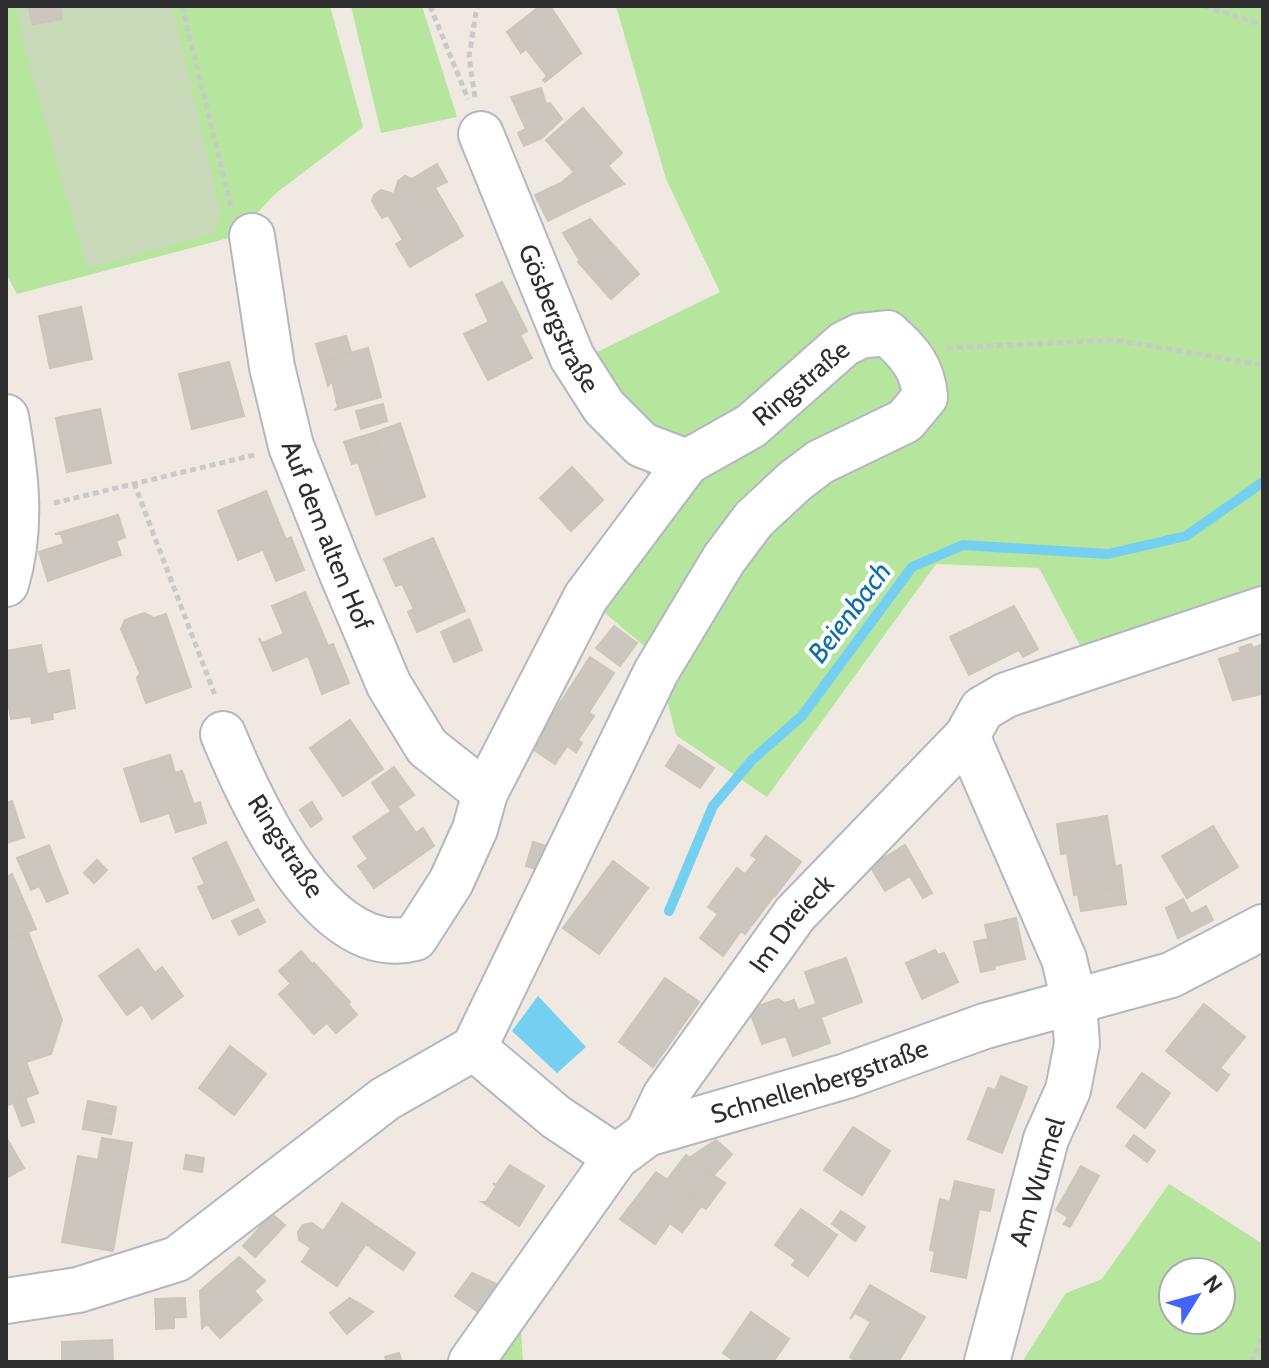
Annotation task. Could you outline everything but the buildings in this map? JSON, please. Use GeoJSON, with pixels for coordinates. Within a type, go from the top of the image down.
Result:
{"type":"FeatureCollection","features":[{"type":"Feature","properties":{"kind":"street","name":"Gösbergstraße"},"geometry":{"type":"LineString","coordinates":[[481,134],[572,357],[604,407],[642,445],[687,462]]}},
{"type":"Feature","properties":{"kind":"street","name":"Auf dem alten Hof"},"geometry":{"type":"LineString","coordinates":[[252,236],[272,367],[291,446],[389,685],[427,747],[485,793]]}},
{"type":"Feature","properties":{"kind":"street","name":"Ringstraße"},"geometry":{"type":"LineString","coordinates":[[223,734],[273,835],[313,895],[349,927],[372,939],[394,943],[415,938],[426,925],[463,856],[485,793],[586,597],[687,462],[751,426],[844,344],[860,336],[887,333],[906,350]]}},
{"type":"Feature","properties":{"kind":"street"},"geometry":{"type":"LineString","coordinates":[[7,1299],[78,1290],[177,1259],[374,1107],[435,1067],[474,1048],[656,672],[724,559],[754,519],[795,481],[820,462],[905,421],[925,397],[923,377],[906,350]]}},
{"type":"Feature","properties":{"kind":"street"},"geometry":{"type":"LineString","coordinates":[[6,417],[18,512],[15,556],[6,584]]}},
{"type":"Feature","properties":{"kind":"street","name":"Im Dreieck"},"geometry":{"type":"LineString","coordinates":[[632,1145],[795,914],[967,736],[982,709],[1006,695],[1263,609]]}},
{"type":"Feature","properties":{"kind":"street"},"geometry":{"type":"LineString","coordinates":[[967,736],[1064,959],[1074,1001]]}},
{"type":"Feature","properties":{"kind":"street","name":"Schnellenbergstraße"},"geometry":{"type":"LineString","coordinates":[[632,1145],[846,1076],[985,1026],[1171,975],[1263,927]]}},
{"type":"Feature","properties":{"kind":"street","name":"Am Wurmel"},"geometry":{"type":"LineString","coordinates":[[987,1362],[1046,1139],[1068,1090],[1077,1044],[1074,1001]]}},
{"type":"Feature","properties":{"kind":"street"},"geometry":{"type":"LineString","coordinates":[[471,1362],[632,1145],[556,1117],[474,1048]]}},
{"type":"Feature","properties":{"kind":"path"},"geometry":{"type":"LineString","coordinates":[[182,6],[234,216],[252,236]]}},
{"type":"Feature","properties":{"kind":"path"},"geometry":{"type":"LineString","coordinates":[[430,6],[481,134]]}},
{"type":"Feature","properties":{"kind":"path"},"geometry":{"type":"LineString","coordinates":[[477,6],[469,57],[481,134]]}},
{"type":"Feature","properties":{"kind":"path"},"geometry":{"type":"LineString","coordinates":[[1204,6],[1263,25]]}},
{"type":"Feature","properties":{"kind":"path"},"geometry":{"type":"LineString","coordinates":[[906,350],[1115,340],[1263,365]]}},
{"type":"Feature","properties":{"kind":"path"},"geometry":{"type":"LineString","coordinates":[[18,512],[291,446]]}},
{"type":"Feature","properties":{"kind":"path"},"geometry":{"type":"LineString","coordinates":[[134,483],[216,696],[223,734]]}},
{"type":"Feature","properties":{"kind":"path"},"geometry":{"type":"LineString","coordinates":[[1251,1362],[1263,1336]]}},
{"type":"Feature","properties":{"kind":"green space"},"geometry":{"type":"Polygon","coordinates":[[[6,6],[330,6],[363,127],[275,194],[236,236],[17,294],[6,274],[6,6]]]}},
{"type":"Feature","properties":{"kind":"green space"},"geometry":{"type":"Polygon","coordinates":[[[17,6],[173,6],[221,213],[215,233],[87,269],[22,39],[17,6]]]}},
{"type":"Feature","properties":{"kind":"green space"},"geometry":{"type":"Polygon","coordinates":[[[351,6],[422,6],[457,117],[381,133],[351,6]]]}},
{"type":"Feature","properties":{"kind":"green space"},"geometry":{"type":"Polygon","coordinates":[[[616,6],[1263,6],[1263,609],[1091,666],[1039,568],[936,564],[767,797],[676,735],[656,656],[580,592],[653,484],[577,362],[720,292],[666,179],[616,6]]]}},
{"type":"Feature","properties":{"kind":"green space"},"geometry":{"type":"Polygon","coordinates":[[[1169,1184],[1263,1244],[1263,1362],[1022,1362],[1066,1293],[1102,1279],[1169,1184]]]}},
{"type":"Feature","properties":{"kind":"green space"},"geometry":{"type":"Polygon","coordinates":[[[519,1298],[523,1362],[471,1362],[519,1298]]]}},
{"type":"Feature","properties":{"kind":"water"},"geometry":{"type":"Polygon","coordinates":[[[538,996],[586,1047],[557,1073],[512,1031],[538,996]]]}},
{"type":"Feature","properties":{"kind":"waterway","name":"Beienbach"},"geometry":{"type":"LineString","coordinates":[[669,911],[713,806],[752,760],[802,716],[912,567],[963,545],[1108,554],[1186,536],[1263,482]]}}]}
